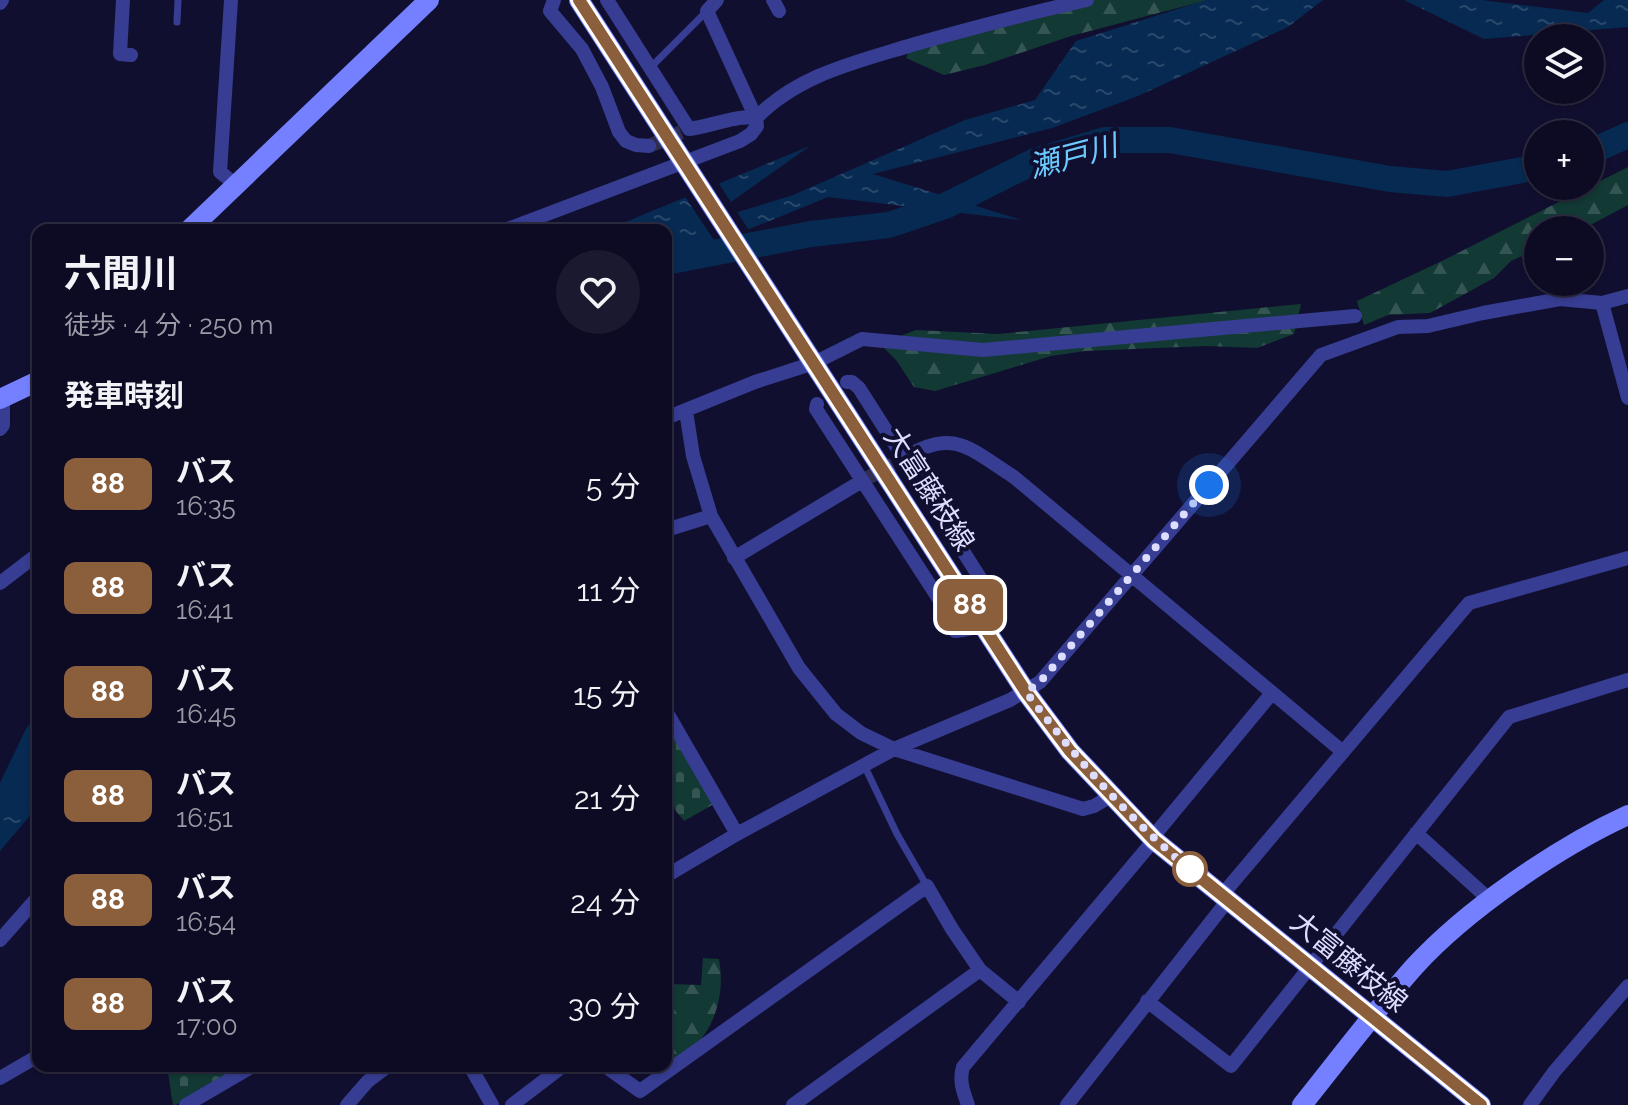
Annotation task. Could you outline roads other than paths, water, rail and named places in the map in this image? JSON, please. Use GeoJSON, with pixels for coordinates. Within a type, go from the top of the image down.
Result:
{"type":"FeatureCollection","features":[{"type":"Feature","properties":{"kind":"main road"},"geometry":{"type":"LineString","coordinates":[[195,224],[429,0]]}},
{"type":"Feature","properties":{"kind":"main road","name":"大富藤枝線"},"geometry":{"type":"LineString","coordinates":[[579,0],[1026,692],[1070,751],[1153,839],[1481,1105]]}},
{"type":"Feature","properties":{"kind":"main road"},"geometry":{"type":"LineString","coordinates":[[2,398],[32,384]]}},
{"type":"Feature","properties":{"kind":"main road"},"geometry":{"type":"LineString","coordinates":[[1302,1105],[1415,966],[1444,937],[1574,844],[1628,815]]}},
{"type":"Feature","properties":{"kind":"street"},"geometry":{"type":"LineString","coordinates":[[123,0],[120,54],[131,55]]}},
{"type":"Feature","properties":{"kind":"street"},"geometry":{"type":"LineString","coordinates":[[231,0],[220,172],[235,184]]}},
{"type":"Feature","properties":{"kind":"street"},"geometry":{"type":"LineString","coordinates":[[554,0],[550,11],[582,49],[602,87],[619,132],[626,141],[649,146]]}},
{"type":"Feature","properties":{"kind":"street"},"geometry":{"type":"LineString","coordinates":[[607,0],[689,129],[739,117],[756,118],[774,99],[793,87],[836,68],[976,26],[1087,0]]}},
{"type":"Feature","properties":{"kind":"street"},"geometry":{"type":"LineString","coordinates":[[523,224],[688,169],[751,134],[757,126],[756,118],[711,4]]}},
{"type":"Feature","properties":{"kind":"street"},"geometry":{"type":"LineString","coordinates":[[672,872],[894,749],[1026,692],[1040,682],[1321,355],[1398,327],[1428,326],[1560,299],[1602,303],[1628,296]]}},
{"type":"Feature","properties":{"kind":"street"},"geometry":{"type":"LineString","coordinates":[[1602,303],[1628,398]]}},
{"type":"Feature","properties":{"kind":"street"},"geometry":{"type":"LineString","coordinates":[[672,416],[862,339],[983,350],[1355,316]]}},
{"type":"Feature","properties":{"kind":"street"},"geometry":{"type":"LineString","coordinates":[[817,404],[816,409],[946,610],[950,625],[955,631],[983,624],[995,611],[999,595],[982,581],[859,388],[847,382]]}},
{"type":"Feature","properties":{"kind":"street"},"geometry":{"type":"LineString","coordinates":[[0,429],[3,425],[2,398]]}},
{"type":"Feature","properties":{"kind":"street"},"geometry":{"type":"LineString","coordinates":[[686,411],[693,456],[711,516],[799,668],[836,714],[861,733],[894,749],[1083,809],[1111,796]]}},
{"type":"Feature","properties":{"kind":"street"},"geometry":{"type":"LineString","coordinates":[[904,458],[937,441],[950,442],[968,447],[1014,477],[1343,752]]}},
{"type":"Feature","properties":{"kind":"street"},"geometry":{"type":"LineString","coordinates":[[734,558],[862,481]]}},
{"type":"Feature","properties":{"kind":"street"},"geometry":{"type":"LineString","coordinates":[[672,528],[711,516]]}},
{"type":"Feature","properties":{"kind":"street"},"geometry":{"type":"LineString","coordinates":[[1067,1105],[1225,898],[1469,603],[1628,558]]}},
{"type":"Feature","properties":{"kind":"street"},"geometry":{"type":"LineString","coordinates":[[0,583],[32,559]]}},
{"type":"Feature","properties":{"kind":"street"},"geometry":{"type":"LineString","coordinates":[[1147,1001],[1231,1066],[1509,717],[1628,680]]}},
{"type":"Feature","properties":{"kind":"street"},"geometry":{"type":"LineString","coordinates":[[968,1105],[960,1077],[963,1067],[1272,693]]}},
{"type":"Feature","properties":{"kind":"street"},"geometry":{"type":"LineString","coordinates":[[672,721],[737,834]]}},
{"type":"Feature","properties":{"kind":"street"},"geometry":{"type":"LineString","coordinates":[[1416,833],[1491,901]]}},
{"type":"Feature","properties":{"kind":"street"},"geometry":{"type":"LineString","coordinates":[[672,1068],[927,886],[980,970],[1019,1002]]}},
{"type":"Feature","properties":{"kind":"street"},"geometry":{"type":"LineString","coordinates":[[0,940],[32,904]]}},
{"type":"Feature","properties":{"kind":"street"},"geometry":{"type":"LineString","coordinates":[[793,1105],[980,970]]}},
{"type":"Feature","properties":{"kind":"street"},"geometry":{"type":"LineString","coordinates":[[1530,1105],[1554,1072],[1628,986]]}},
{"type":"Feature","properties":{"kind":"street"},"geometry":{"type":"LineString","coordinates":[[0,1078],[32,1059]]}},
{"type":"Feature","properties":{"kind":"street"},"geometry":{"type":"LineString","coordinates":[[186,1105],[243,1072]]}},
{"type":"Feature","properties":{"kind":"street"},"geometry":{"type":"LineString","coordinates":[[347,1105],[380,1072]]}},
{"type":"Feature","properties":{"kind":"street"},"geometry":{"type":"LineString","coordinates":[[473,1072],[492,1105]]}},
{"type":"Feature","properties":{"kind":"street"},"geometry":{"type":"LineString","coordinates":[[512,1105],[555,1072]]}},
{"type":"Feature","properties":{"kind":"street"},"geometry":{"type":"LineString","coordinates":[[613,1072],[640,1091],[667,1072]]}},
{"type":"Feature","properties":{"kind":"lane"},"geometry":{"type":"LineString","coordinates":[[177,22],[178,0]]}},
{"type":"Feature","properties":{"kind":"lane"},"geometry":{"type":"LineString","coordinates":[[650,68],[711,4]]}},
{"type":"Feature","properties":{"kind":"lane"},"geometry":{"type":"LineString","coordinates":[[864,765],[897,834],[927,886]]}},
{"type":"Feature","properties":{"kind":"water"},"geometry":{"type":"Polygon","coordinates":[[[1206,0],[1323,0],[1288,27],[1138,96],[1052,128],[873,174],[1021,220],[828,197],[672,261],[672,224],[621,224],[810,146],[700,224],[793,195],[965,120],[1035,100],[1076,41],[1206,0]]]}},
{"type":"Feature","properties":{"kind":"water"},"geometry":{"type":"Polygon","coordinates":[[[1404,0],[1481,0],[1588,13],[1604,0],[1628,0],[1628,27],[1604,29],[1604,24],[1524,24],[1524,36],[1484,39],[1404,0]]]}},
{"type":"Feature","properties":{"kind":"water"},"geometry":{"type":"Polygon","coordinates":[[[32,769],[32,813],[0,851],[0,810],[20,792],[32,769]]]}},
{"type":"Feature","properties":{"kind":"waterway","name":"瀬戸川"},"geometry":{"type":"LineString","coordinates":[[1604,146],[1628,135]]}},
{"type":"Feature","properties":{"kind":"waterway","name":"瀬戸川"},"geometry":{"type":"LineString","coordinates":[[672,261],[811,234],[889,225],[945,206],[1035,161],[1105,140],[1170,140],[1390,179],[1447,184],[1524,170]]}},
{"type":"Feature","properties":{"kind":"waterway","name":"瀬戸川"},"geometry":{"type":"LineString","coordinates":[[0,806],[32,746]]}},
{"type":"Feature","properties":{"kind":"tunnel"},"geometry":{"type":"LineString","coordinates":[[649,146],[689,129]]}},
{"type":"Feature","properties":{"kind":"tunnel"},"geometry":{"type":"LineString","coordinates":[[862,481],[904,458]]}}]}
